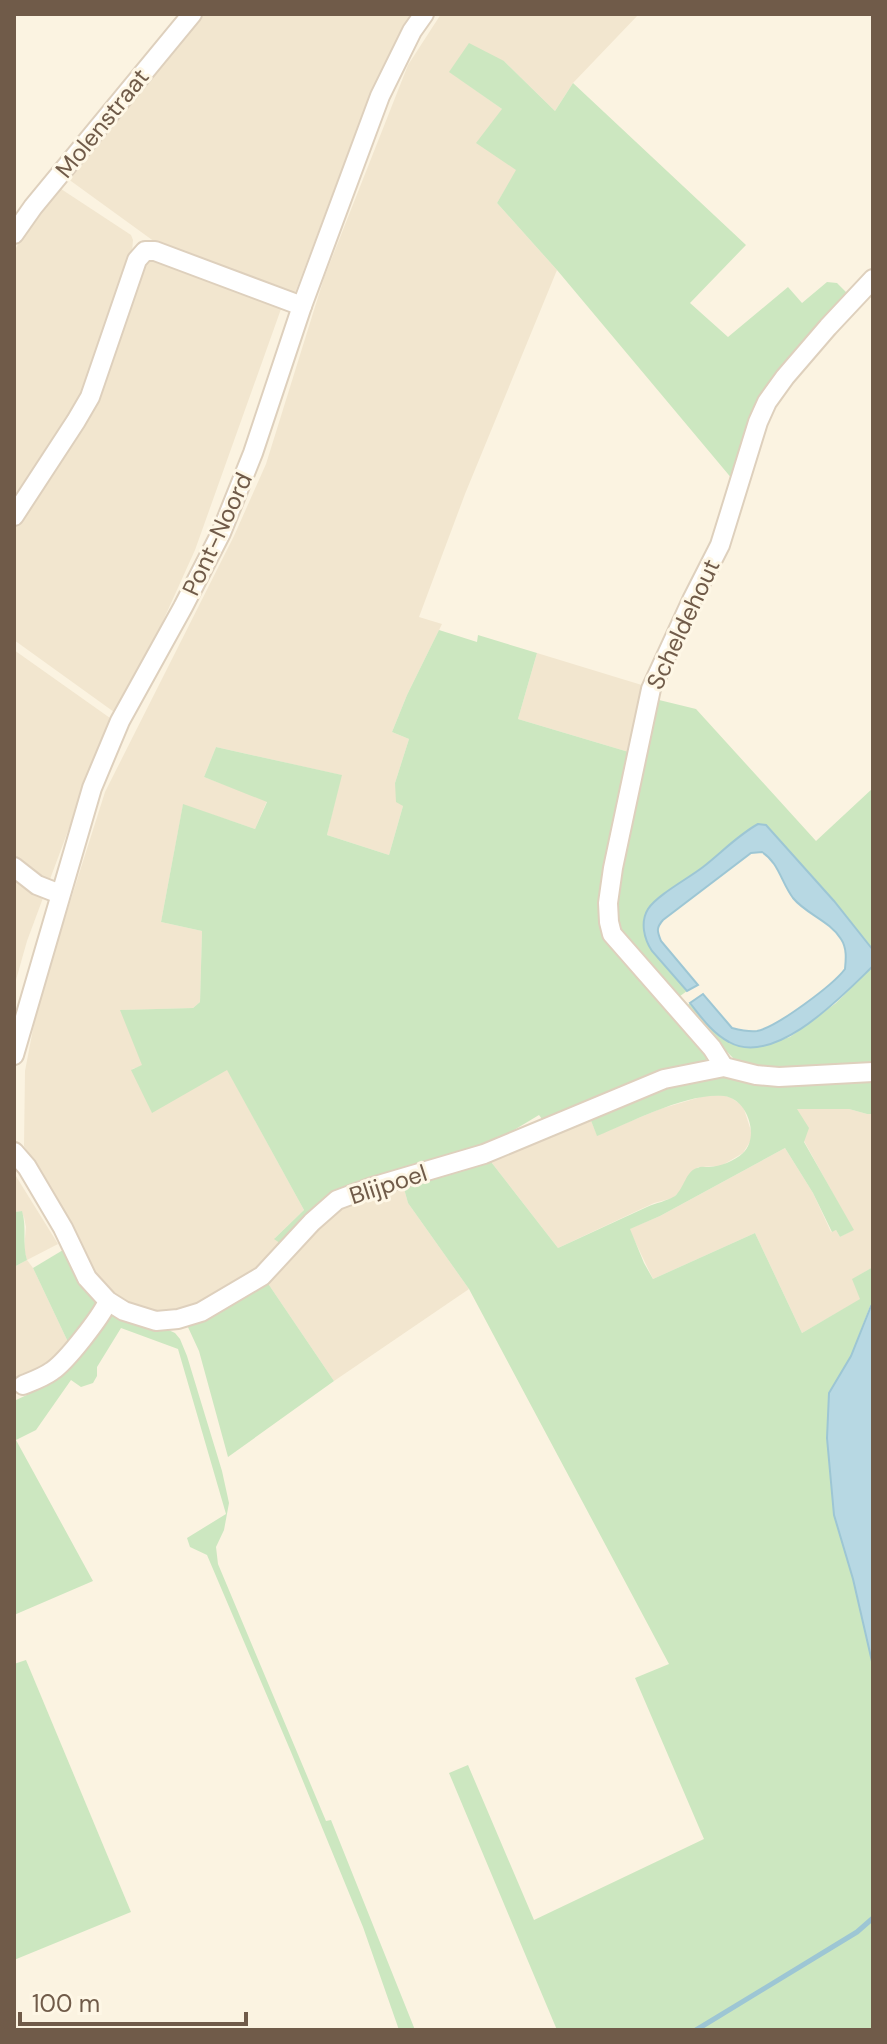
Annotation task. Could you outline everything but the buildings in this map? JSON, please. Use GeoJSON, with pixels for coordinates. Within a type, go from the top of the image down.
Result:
{"type":"FeatureCollection","features":[{"type":"Feature","properties":{"kind":"street","name":"Molenstraat"},"geometry":{"type":"LineString","coordinates":[[14,234],[192,14]]}},
{"type":"Feature","properties":{"kind":"street","name":"Pont-Noord"},"geometry":{"type":"LineString","coordinates":[[14,1055],[92,788],[120,721],[221,533],[253,453],[302,306],[380,96],[412,31],[424,14]]}},
{"type":"Feature","properties":{"kind":"street"},"geometry":{"type":"LineString","coordinates":[[14,516],[90,397],[137,260],[145,251],[155,251],[302,306]]}},
{"type":"Feature","properties":{"kind":"street","name":"Scheldehout"},"geometry":{"type":"LineString","coordinates":[[724,1067],[712,1048],[612,934],[608,903],[613,868],[651,689],[720,545],[758,422],[767,402],[785,377],[873,279]]}},
{"type":"Feature","properties":{"kind":"street"},"geometry":{"type":"LineString","coordinates":[[14,867],[37,885],[60,894]]}},
{"type":"Feature","properties":{"kind":"street","name":"Blijpoel"},"geometry":{"type":"LineString","coordinates":[[14,1152],[27,1167],[63,1228],[87,1278],[108,1301],[124,1311],[156,1321],[178,1319],[201,1312],[262,1276],[337,1200],[484,1154],[664,1079],[724,1067],[779,1077],[873,1072]]}},
{"type":"Feature","properties":{"kind":"street"},"geometry":{"type":"LineString","coordinates":[[23,1385],[54,1370],[103,1313],[108,1301]]}},
{"type":"Feature","properties":{"kind":"shaded area"},"geometry":{"type":"Polygon","coordinates":[[[199,14],[416,14],[369,97],[295,293],[166,250],[64,176],[199,14]]]}},
{"type":"Feature","properties":{"kind":"shaded area"},"geometry":{"type":"Polygon","coordinates":[[[441,14],[639,14],[573,83],[555,111],[504,61],[450,72],[502,109],[517,170],[497,203],[557,270],[465,494],[419,617],[442,624],[392,732],[409,739],[395,783],[403,806],[389,855],[327,835],[341,775],[216,747],[204,777],[267,801],[255,829],[183,805],[161,922],[202,931],[200,1002],[193,1008],[121,1010],[143,1066],[132,1069],[152,1112],[227,1069],[304,1210],[275,1238],[284,1246],[254,1274],[196,1308],[158,1316],[118,1300],[93,1276],[70,1223],[24,1146],[25,1071],[38,1003],[105,792],[234,536],[266,464],[324,278],[408,65],[441,14]]]}},
{"type":"Feature","properties":{"kind":"shaded area"},"geometry":{"type":"Polygon","coordinates":[[[58,187],[131,235],[132,252],[116,307],[82,399],[14,503],[14,252],[23,234],[58,187]]]}},
{"type":"Feature","properties":{"kind":"shaded area"},"geometry":{"type":"Polygon","coordinates":[[[152,260],[281,309],[195,550],[153,643],[114,712],[14,640],[14,525],[55,466],[144,264],[152,260]]]}},
{"type":"Feature","properties":{"kind":"shaded area"},"geometry":{"type":"Polygon","coordinates":[[[14,650],[110,718],[27,941],[14,987],[14,650]]]}},
{"type":"Feature","properties":{"kind":"shaded area"},"geometry":{"type":"Polygon","coordinates":[[[537,653],[645,686],[632,753],[518,719],[537,653]]]}},
{"type":"Feature","properties":{"kind":"shaded area"},"geometry":{"type":"Polygon","coordinates":[[[721,1095],[743,1106],[751,1140],[743,1153],[721,1166],[698,1167],[673,1198],[654,1203],[558,1248],[488,1158],[590,1118],[597,1135],[660,1109],[704,1096],[721,1095]]]}},
{"type":"Feature","properties":{"kind":"shaded area"},"geometry":{"type":"Polygon","coordinates":[[[796,1108],[849,1109],[873,1114],[873,1267],[853,1279],[861,1299],[802,1333],[755,1233],[653,1279],[629,1229],[660,1216],[785,1148],[813,1193],[831,1232],[836,1230],[840,1237],[853,1230],[804,1141],[796,1108]]]}},
{"type":"Feature","properties":{"kind":"shaded area"},"geometry":{"type":"Polygon","coordinates":[[[14,1173],[58,1244],[27,1260],[24,1217],[21,1211],[14,1212],[14,1173]]]}},
{"type":"Feature","properties":{"kind":"shaded area"},"geometry":{"type":"Polygon","coordinates":[[[403,1185],[408,1203],[469,1289],[334,1381],[267,1282],[320,1221],[349,1203],[403,1185]]]}},
{"type":"Feature","properties":{"kind":"shaded area"},"geometry":{"type":"Polygon","coordinates":[[[27,1260],[68,1342],[54,1360],[14,1381],[14,1267],[27,1260]]]}},
{"type":"Feature","properties":{"kind":"green space"},"geometry":{"type":"Polygon","coordinates":[[[469,43],[504,61],[555,111],[573,83],[746,245],[690,303],[728,337],[788,287],[802,303],[827,282],[837,283],[848,294],[820,321],[764,397],[733,480],[497,203],[516,170],[476,143],[502,109],[449,72],[469,43]]]}},
{"type":"Feature","properties":{"kind":"green space"},"geometry":{"type":"Polygon","coordinates":[[[439,630],[477,642],[478,635],[537,653],[518,719],[632,753],[603,911],[706,1053],[706,1060],[552,1121],[539,1115],[514,1130],[510,1139],[367,1184],[284,1246],[274,1239],[304,1210],[227,1070],[152,1113],[131,1070],[142,1065],[120,1010],[193,1008],[200,1002],[202,931],[161,922],[183,804],[255,829],[267,802],[204,777],[216,747],[342,775],[327,835],[389,855],[403,806],[396,802],[395,783],[409,739],[392,732],[439,630]]]}},
{"type":"Feature","properties":{"kind":"green space"},"geometry":{"type":"Polygon","coordinates":[[[655,699],[696,709],[816,841],[873,788],[873,950],[766,825],[758,824],[647,910],[652,951],[687,991],[676,999],[613,923],[611,904],[655,699]]]}},
{"type":"Feature","properties":{"kind":"green space"},"geometry":{"type":"Polygon","coordinates":[[[873,966],[873,1065],[772,1071],[736,1061],[684,1008],[690,1003],[710,1028],[748,1048],[760,1046],[790,1037],[836,1003],[873,966]]]}},
{"type":"Feature","properties":{"kind":"green space"},"geometry":{"type":"Polygon","coordinates":[[[713,1075],[873,1079],[873,1114],[849,1109],[797,1109],[809,1128],[804,1142],[854,1230],[840,1237],[836,1230],[832,1232],[813,1193],[785,1148],[630,1229],[653,1279],[755,1233],[802,1333],[860,1299],[852,1279],[873,1267],[873,1304],[851,1356],[829,1393],[834,1515],[873,1666],[873,2030],[557,2030],[449,1773],[468,1765],[534,1920],[704,1839],[635,1678],[669,1664],[469,1289],[408,1203],[403,1185],[488,1158],[558,1248],[675,1196],[693,1170],[722,1165],[743,1153],[751,1138],[749,1120],[739,1104],[724,1096],[677,1103],[597,1136],[590,1118],[662,1086],[713,1075]]]}},
{"type":"Feature","properties":{"kind":"green space"},"geometry":{"type":"Polygon","coordinates":[[[22,1211],[27,1260],[14,1267],[14,1212],[22,1211]]]}},
{"type":"Feature","properties":{"kind":"green space"},"geometry":{"type":"Polygon","coordinates":[[[63,1250],[97,1301],[118,1318],[162,1327],[180,1339],[222,1471],[229,1503],[224,1530],[216,1547],[218,1564],[326,1821],[331,1820],[415,2030],[399,2030],[363,1927],[207,1555],[190,1547],[187,1538],[226,1514],[178,1349],[121,1328],[97,1367],[93,1383],[81,1387],[71,1380],[36,1430],[16,1440],[93,1581],[14,1615],[14,1401],[31,1393],[25,1376],[54,1360],[68,1342],[33,1268],[63,1250]]]}},
{"type":"Feature","properties":{"kind":"green space"},"geometry":{"type":"Polygon","coordinates":[[[267,1282],[334,1381],[228,1457],[199,1351],[187,1325],[267,1282]]]}},
{"type":"Feature","properties":{"kind":"green space"},"geometry":{"type":"Polygon","coordinates":[[[26,1660],[131,1912],[14,1960],[14,1664],[26,1660]]]}},
{"type":"Feature","properties":{"kind":"water"},"geometry":{"type":"Polygon","coordinates":[[[758,824],[766,825],[834,901],[873,950],[873,966],[807,1025],[767,1045],[747,1047],[729,1042],[717,1034],[690,1003],[703,994],[732,1028],[754,1031],[766,1028],[804,1004],[845,969],[844,946],[836,933],[793,898],[776,867],[762,852],[751,853],[659,925],[661,941],[698,985],[687,991],[652,951],[644,925],[648,909],[658,898],[758,824]]]}},
{"type":"Feature","properties":{"kind":"water"},"geometry":{"type":"Polygon","coordinates":[[[873,1304],[873,1666],[834,1515],[827,1438],[829,1393],[851,1356],[873,1304]]]}},
{"type":"Feature","properties":{"kind":"waterway"},"geometry":{"type":"LineString","coordinates":[[696,2030],[857,1932],[873,1918]]}}]}
